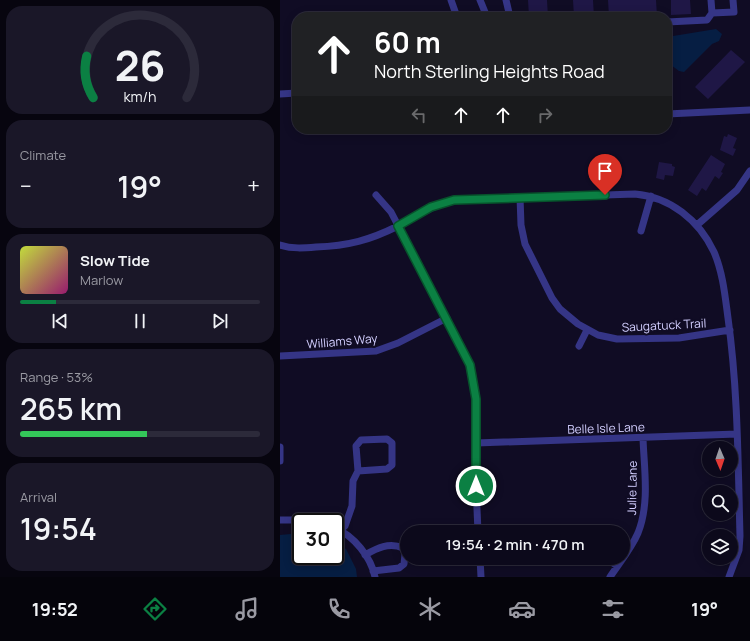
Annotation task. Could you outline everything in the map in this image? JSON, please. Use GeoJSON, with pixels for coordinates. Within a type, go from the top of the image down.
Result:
{"type":"FeatureCollection","features":[{"type":"Feature","properties":{"kind":"street"},"geometry":{"type":"LineString","coordinates":[[451,0],[455,12]]}},
{"type":"Feature","properties":{"kind":"street"},"geometry":{"type":"LineString","coordinates":[[480,0],[485,12]]}},
{"type":"Feature","properties":{"kind":"street"},"geometry":{"type":"LineString","coordinates":[[506,0],[509,12]]}},
{"type":"Feature","properties":{"kind":"street"},"geometry":{"type":"LineString","coordinates":[[672,22],[707,20],[712,13],[711,0]]}},
{"type":"Feature","properties":{"kind":"street"},"geometry":{"type":"LineString","coordinates":[[712,13],[734,12],[733,0]]}},
{"type":"Feature","properties":{"kind":"street"},"geometry":{"type":"LineString","coordinates":[[280,94],[292,93]]}},
{"type":"Feature","properties":{"kind":"street"},"geometry":{"type":"LineString","coordinates":[[672,114],[750,110]]}},
{"type":"Feature","properties":{"kind":"street"},"geometry":{"type":"LineString","coordinates":[[696,225],[736,190],[750,171]]}},
{"type":"Feature","properties":{"kind":"street"},"geometry":{"type":"LineString","coordinates":[[280,245],[296,248],[343,246],[354,244],[398,226],[431,207],[454,200],[635,194],[651,196],[678,209],[696,225],[714,252],[719,267],[730,330],[734,359],[740,536],[739,550],[729,577]]}},
{"type":"Feature","properties":{"kind":"street"},"geometry":{"type":"LineString","coordinates":[[376,195],[391,212],[470,365],[476,399],[478,525]]}},
{"type":"Feature","properties":{"kind":"street"},"geometry":{"type":"LineString","coordinates":[[641,231],[651,196]]}},
{"type":"Feature","properties":{"kind":"street","name":"Saugatuck Trail"},"geometry":{"type":"LineString","coordinates":[[520,197],[521,224],[525,244],[545,285],[560,309],[572,320],[587,330],[609,338],[637,339],[679,338],[730,330]]}},
{"type":"Feature","properties":{"kind":"street","name":"Williams Way"},"geometry":{"type":"LineString","coordinates":[[280,356],[376,351],[398,343],[447,318]]}},
{"type":"Feature","properties":{"kind":"street"},"geometry":{"type":"LineString","coordinates":[[579,346],[587,330]]}},
{"type":"Feature","properties":{"kind":"street","name":"Belle Isle Lane"},"geometry":{"type":"LineString","coordinates":[[476,443],[737,434]]}},
{"type":"Feature","properties":{"kind":"street","name":"Julie Lane"},"geometry":{"type":"LineString","coordinates":[[610,577],[632,546],[642,520],[645,492],[643,438]]}},
{"type":"Feature","properties":{"kind":"street"},"geometry":{"type":"LineString","coordinates":[[344,526],[350,516],[353,481],[358,471],[356,446],[361,440],[387,439],[392,443],[392,465],[387,469],[358,471]]}},
{"type":"Feature","properties":{"kind":"street"},"geometry":{"type":"LineString","coordinates":[[280,447],[280,461]]}},
{"type":"Feature","properties":{"kind":"street"},"geometry":{"type":"LineString","coordinates":[[280,520],[292,520]]}},
{"type":"Feature","properties":{"kind":"street"},"geometry":{"type":"LineString","coordinates":[[344,533],[360,546],[374,574],[399,568],[404,564],[405,554],[403,548],[398,546],[380,546],[365,555]]}},
{"type":"Feature","properties":{"kind":"street"},"geometry":{"type":"LineString","coordinates":[[480,565],[481,577]]}},
{"type":"Feature","properties":{"kind":"water"},"geometry":{"type":"Polygon","coordinates":[[[716,29],[722,34],[719,41],[712,44],[684,72],[679,71],[672,66],[672,36],[716,29]]]}},
{"type":"Feature","properties":{"kind":"water"},"geometry":{"type":"Polygon","coordinates":[[[292,534],[292,565],[344,565],[344,548],[356,569],[357,577],[280,577],[280,535],[292,534]]]}},
{"type":"Feature","properties":{"kind":"building"},"geometry":{"type":"Polygon","coordinates":[[[528,0],[547,0],[548,12],[529,12],[528,0]]]}},
{"type":"Feature","properties":{"kind":"building"},"geometry":{"type":"Polygon","coordinates":[[[573,0],[593,0],[594,12],[574,12],[573,0]]]}},
{"type":"Feature","properties":{"kind":"building"},"geometry":{"type":"Polygon","coordinates":[[[608,0],[656,0],[657,12],[609,12],[608,0]]]}},
{"type":"Feature","properties":{"kind":"building"},"geometry":{"type":"Polygon","coordinates":[[[671,0],[690,0],[691,14],[672,15],[671,0]]]}},
{"type":"Feature","properties":{"kind":"building"},"geometry":{"type":"Polygon","coordinates":[[[731,50],[745,62],[708,99],[695,87],[731,50]]]}},
{"type":"Feature","properties":{"kind":"building"},"geometry":{"type":"Polygon","coordinates":[[[728,134],[737,138],[733,148],[736,149],[733,156],[720,150],[724,136],[727,137],[728,134]]]}},
{"type":"Feature","properties":{"kind":"building"},"geometry":{"type":"Polygon","coordinates":[[[711,155],[725,164],[721,172],[723,173],[719,179],[715,176],[706,191],[702,188],[697,196],[688,190],[711,155]]]}},
{"type":"Feature","properties":{"kind":"building"},"geometry":{"type":"Polygon","coordinates":[[[659,162],[672,164],[672,166],[675,167],[673,176],[665,175],[664,180],[656,178],[659,162]]]}},
{"type":"Feature","properties":{"kind":"route"},"geometry":{"type":"LineString","coordinates":[[476,486],[476,399],[470,365],[425,275],[398,226],[431,207],[454,200],[605,195]]}}]}
